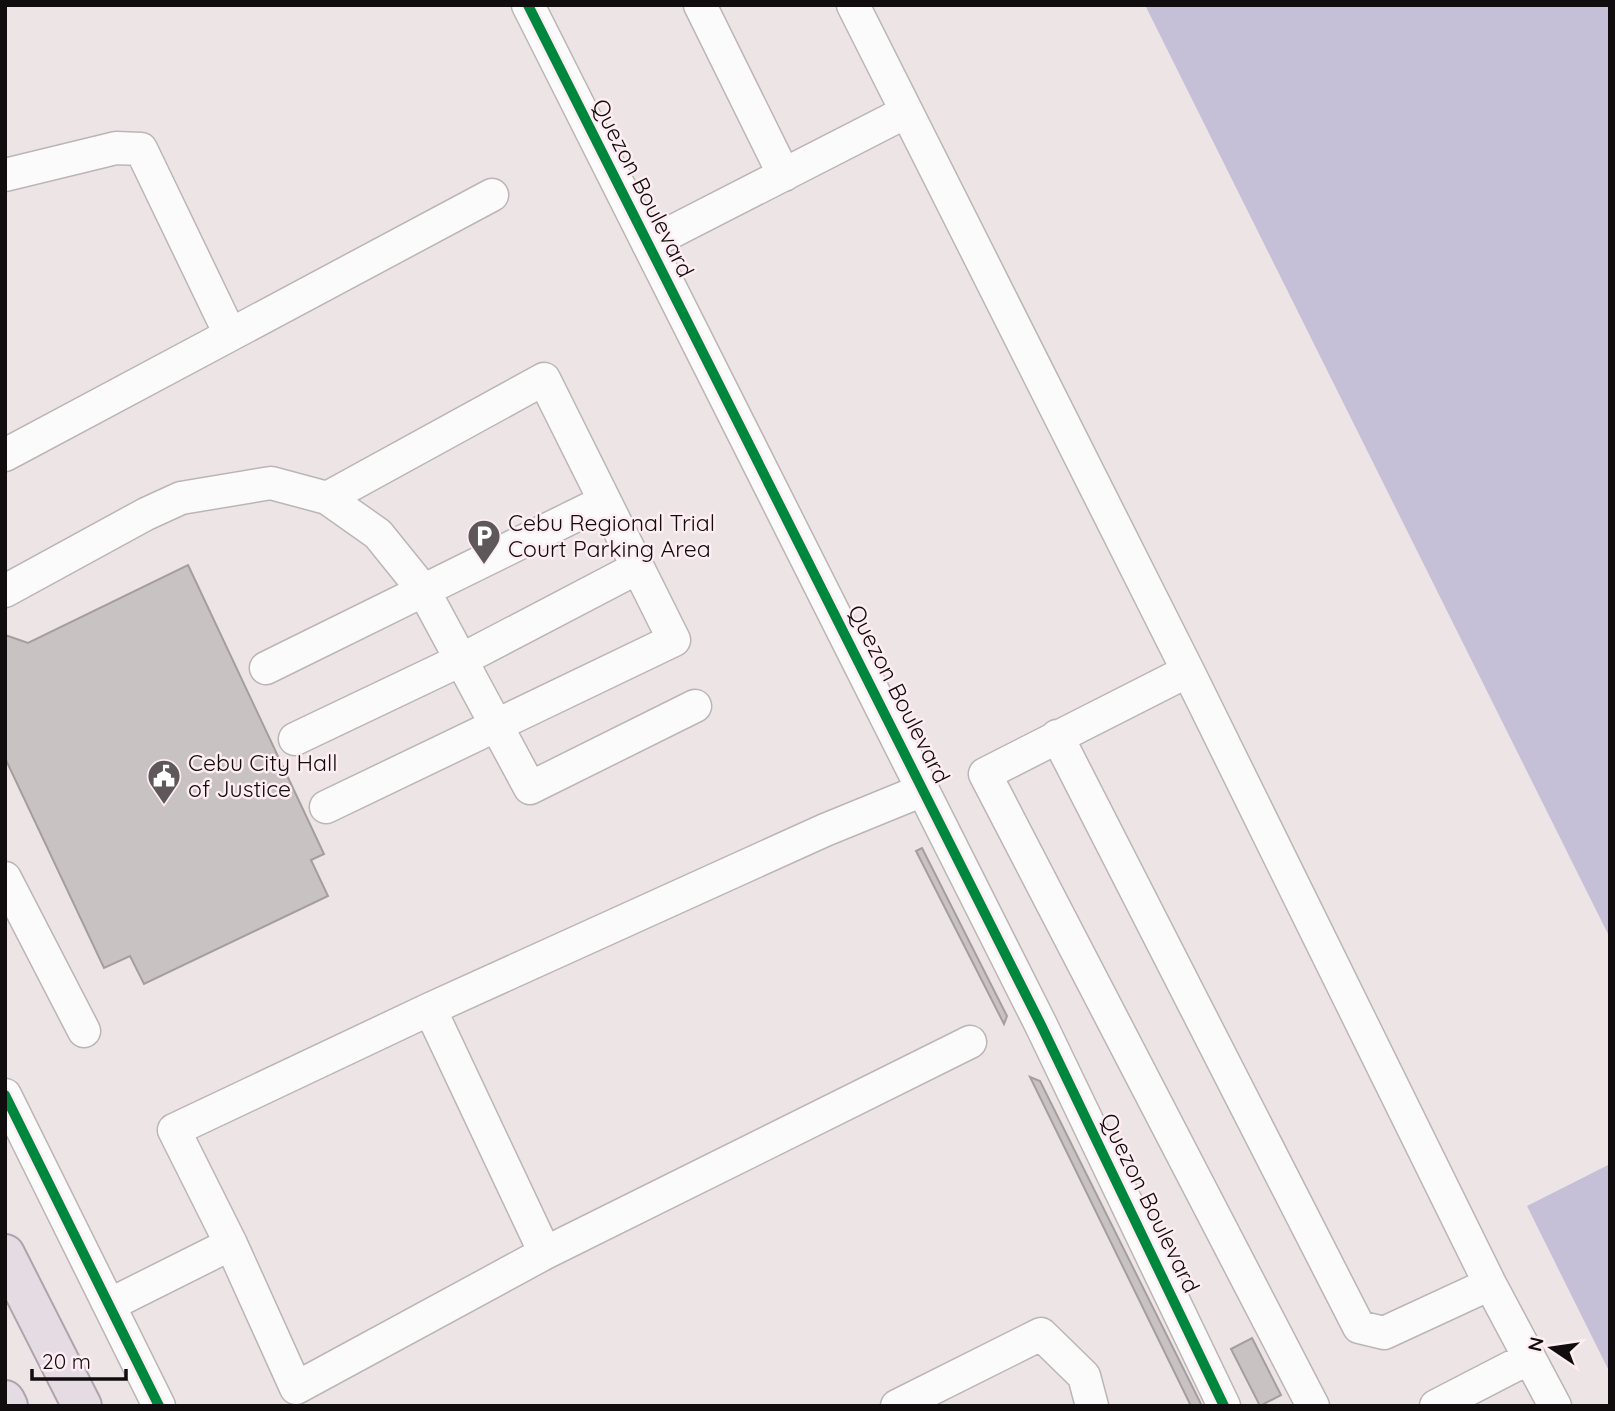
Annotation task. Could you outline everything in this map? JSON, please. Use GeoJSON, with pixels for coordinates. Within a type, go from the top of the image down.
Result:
{"type":"FeatureCollection","features":[{"type":"Feature","properties":{"kind":"highway"},"geometry":{"type":"LineString","coordinates":[[5,1254],[82,1406]]}},
{"type":"Feature","properties":{"kind":"highway"},"geometry":{"type":"LineString","coordinates":[[5,1400],[8,1406]]}},
{"type":"Feature","properties":{"kind":"street","name":"Quezon Boulevard"},"geometry":{"type":"LineString","coordinates":[[528,5],[1041,1025],[1224,1406]]}},
{"type":"Feature","properties":{"kind":"street"},"geometry":{"type":"LineString","coordinates":[[700,5],[783,174]]}},
{"type":"Feature","properties":{"kind":"street"},"geometry":{"type":"LineString","coordinates":[[852,5],[1188,671],[1490,1284],[1555,1406]]}},
{"type":"Feature","properties":{"kind":"street"},"geometry":{"type":"LineString","coordinates":[[648,244],[906,112]]}},
{"type":"Feature","properties":{"kind":"street"},"geometry":{"type":"LineString","coordinates":[[5,175],[116,148],[141,149],[230,334]]}},
{"type":"Feature","properties":{"kind":"street"},"geometry":{"type":"LineString","coordinates":[[5,455],[492,195]]}},
{"type":"Feature","properties":{"kind":"street"},"geometry":{"type":"LineString","coordinates":[[326,807],[674,640],[544,379],[327,498]]}},
{"type":"Feature","properties":{"kind":"street"},"geometry":{"type":"LineString","coordinates":[[5,591],[146,514],[181,498],[271,484],[327,498],[378,534],[424,591],[530,788],[695,706]]}},
{"type":"Feature","properties":{"kind":"street"},"geometry":{"type":"LineString","coordinates":[[266,668],[603,502]]}},
{"type":"Feature","properties":{"kind":"street"},"geometry":{"type":"LineString","coordinates":[[295,739],[461,660],[637,568]]}},
{"type":"Feature","properties":{"kind":"street"},"geometry":{"type":"LineString","coordinates":[[1188,671],[985,774],[1313,1406]]}},
{"type":"Feature","properties":{"kind":"street"},"geometry":{"type":"LineString","coordinates":[[1057,736],[1359,1327],[1384,1334],[1490,1284]]}},
{"type":"Feature","properties":{"kind":"street"},"geometry":{"type":"LineString","coordinates":[[923,790],[825,830],[430,1009],[174,1130],[231,1244],[296,1388],[545,1253],[971,1042]]}},
{"type":"Feature","properties":{"kind":"street"},"geometry":{"type":"LineString","coordinates":[[5,878],[84,1031]]}},
{"type":"Feature","properties":{"kind":"street"},"geometry":{"type":"LineString","coordinates":[[430,1009],[545,1253]]}},
{"type":"Feature","properties":{"kind":"street"},"geometry":{"type":"LineString","coordinates":[[5,1095],[159,1406]]}},
{"type":"Feature","properties":{"kind":"street"},"geometry":{"type":"LineString","coordinates":[[109,1305],[231,1244]]}},
{"type":"Feature","properties":{"kind":"street"},"geometry":{"type":"LineString","coordinates":[[897,1406],[1041,1334],[1084,1377],[1092,1406]]}},
{"type":"Feature","properties":{"kind":"street"},"geometry":{"type":"LineString","coordinates":[[1436,1406],[1529,1358]]}},
{"type":"Feature","properties":{"kind":"shaded area"},"geometry":{"type":"Polygon","coordinates":[[[1145,5],[1610,5],[1610,938],[1145,5]]]}},
{"type":"Feature","properties":{"kind":"shaded area"},"geometry":{"type":"Polygon","coordinates":[[[1610,1164],[1610,1373],[1527,1206],[1610,1164]]]}},
{"type":"Feature","properties":{"kind":"building","name":"Cebu City Hall of Justice"},"geometry":{"type":"Polygon","coordinates":[[[188,565],[324,854],[311,860],[328,896],[144,984],[130,956],[104,968],[5,758],[5,635],[28,643],[188,565]]]}},
{"type":"Feature","properties":{"kind":"building"},"geometry":{"type":"Polygon","coordinates":[[[922,848],[1007,1016],[1004,1024],[916,851],[922,848]]]}},
{"type":"Feature","properties":{"kind":"building"},"geometry":{"type":"Polygon","coordinates":[[[1030,1077],[1040,1081],[1202,1406],[1191,1406],[1030,1077]]]}},
{"type":"Feature","properties":{"kind":"building"},"geometry":{"type":"Polygon","coordinates":[[[1252,1338],[1281,1395],[1260,1406],[1231,1349],[1252,1338]]]}},
{"type":"Feature","properties":{"kind":"cycle path"},"geometry":{"type":"LineString","coordinates":[[528,5],[1041,1025],[1224,1406]]}},
{"type":"Feature","properties":{"kind":"cycle path"},"geometry":{"type":"LineString","coordinates":[[5,1095],[159,1406]]}},
{"type":"Feature","properties":{"kind":"place","name":"Cebu Regional Trial Court Parking Area"},"geometry":{"type":"Point","coordinates":[484,566]}},
{"type":"Feature","properties":{"kind":"place","name":"Cebu City Hall of Justice"},"geometry":{"type":"Point","coordinates":[164,806]}}]}
